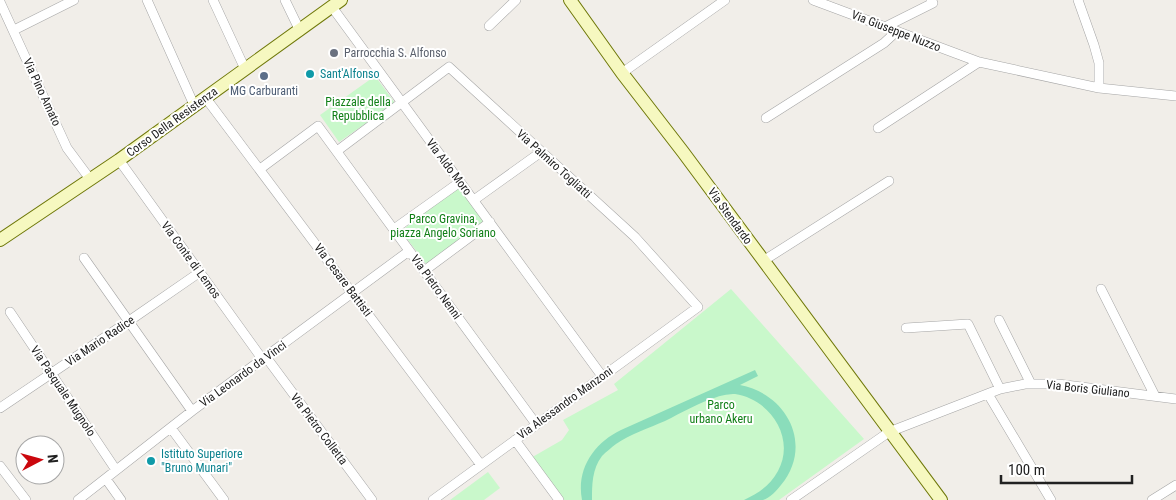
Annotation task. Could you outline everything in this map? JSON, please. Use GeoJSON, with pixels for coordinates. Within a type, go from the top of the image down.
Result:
{"type":"FeatureCollection","features":[{"type":"Feature","properties":{"kind":"street"},"geometry":{"type":"LineString","coordinates":[[14,30],[74,0]]}},
{"type":"Feature","properties":{"kind":"street"},"geometry":{"type":"LineString","coordinates":[[146,0],[194,105]]}},
{"type":"Feature","properties":{"kind":"street"},"geometry":{"type":"LineString","coordinates":[[213,0],[245,69]]}},
{"type":"Feature","properties":{"kind":"street"},"geometry":{"type":"LineString","coordinates":[[285,0],[300,30]]}},
{"type":"Feature","properties":{"kind":"street"},"geometry":{"type":"LineString","coordinates":[[489,26],[516,0]]}},
{"type":"Feature","properties":{"kind":"street","name":"Via Stendardo"},"geometry":{"type":"LineString","coordinates":[[570,0],[622,73],[683,152],[941,500]]}},
{"type":"Feature","properties":{"kind":"street"},"geometry":{"type":"LineString","coordinates":[[622,73],[725,0]]}},
{"type":"Feature","properties":{"kind":"street","name":"Via Giuseppe Nuzzo"},"geometry":{"type":"LineString","coordinates":[[813,0],[979,62],[1099,88],[1176,96]]}},
{"type":"Feature","properties":{"kind":"street"},"geometry":{"type":"LineString","coordinates":[[1078,0],[1099,63],[1099,88]]}},
{"type":"Feature","properties":{"kind":"street"},"geometry":{"type":"LineString","coordinates":[[886,26],[935,1]]}},
{"type":"Feature","properties":{"kind":"street","name":"Via Pino Amato"},"geometry":{"type":"LineString","coordinates":[[0,2],[68,148],[90,178]]}},
{"type":"Feature","properties":{"kind":"street","name":"Corso Della Resistenza"},"geometry":{"type":"LineString","coordinates":[[0,240],[90,178],[120,160],[336,3]]}},
{"type":"Feature","properties":{"kind":"street","name":"Via Aldo Moro"},"geometry":{"type":"LineString","coordinates":[[336,3],[401,103],[602,376]]}},
{"type":"Feature","properties":{"kind":"street"},"geometry":{"type":"LineString","coordinates":[[766,118],[884,43],[897,31]]}},
{"type":"Feature","properties":{"kind":"street"},"geometry":{"type":"LineString","coordinates":[[878,128],[979,62]]}},
{"type":"Feature","properties":{"kind":"street","name":"Via Palmiro Togliatti"},"geometry":{"type":"LineString","coordinates":[[401,103],[449,67],[635,237],[698,307]]}},
{"type":"Feature","properties":{"kind":"street","name":"Via Cesare Battisti"},"geometry":{"type":"LineString","coordinates":[[205,97],[481,464]]}},
{"type":"Feature","properties":{"kind":"street"},"geometry":{"type":"LineString","coordinates":[[337,151],[401,103]]}},
{"type":"Feature","properties":{"kind":"street","name":"Via Pietro Nenni"},"geometry":{"type":"LineString","coordinates":[[260,168],[318,126],[536,424]]}},
{"type":"Feature","properties":{"kind":"street"},"geometry":{"type":"LineString","coordinates":[[474,200],[541,152]]}},
{"type":"Feature","properties":{"kind":"street","name":"Via Conte di Lemos"},"geometry":{"type":"LineString","coordinates":[[120,160],[264,359]]}},
{"type":"Feature","properties":{"kind":"street"},"geometry":{"type":"LineString","coordinates":[[763,261],[888,181]]}},
{"type":"Feature","properties":{"kind":"street"},"geometry":{"type":"LineString","coordinates":[[394,229],[460,182]]}},
{"type":"Feature","properties":{"kind":"street"},"geometry":{"type":"LineString","coordinates":[[424,271],[490,222]]}},
{"type":"Feature","properties":{"kind":"street","name":"Via Leonardo da Vinci"},"geometry":{"type":"LineString","coordinates":[[78,500],[192,411],[409,251]]}},
{"type":"Feature","properties":{"kind":"street"},"geometry":{"type":"LineString","coordinates":[[84,258],[192,411]]}},
{"type":"Feature","properties":{"kind":"street","name":"Via Mario Radice"},"geometry":{"type":"LineString","coordinates":[[0,408],[200,272]]}},
{"type":"Feature","properties":{"kind":"street"},"geometry":{"type":"LineString","coordinates":[[1101,288],[1155,396]]}},
{"type":"Feature","properties":{"kind":"street","name":"Via Alessandro Manzoni"},"geometry":{"type":"LineString","coordinates":[[433,500],[698,307]]}},
{"type":"Feature","properties":{"kind":"street","name":"Via Pasquale Mugnolo"},"geometry":{"type":"LineString","coordinates":[[10,312],[116,470]]}},
{"type":"Feature","properties":{"kind":"street"},"geometry":{"type":"LineString","coordinates":[[999,320],[1031,384]]}},
{"type":"Feature","properties":{"kind":"street"},"geometry":{"type":"LineString","coordinates":[[906,328],[968,324],[1000,389]]}},
{"type":"Feature","properties":{"kind":"street","name":"Via Pietro Colletta"},"geometry":{"type":"LineString","coordinates":[[264,359],[372,500]]}},
{"type":"Feature","properties":{"kind":"street","name":"Via Boris Giuliano"},"geometry":{"type":"LineString","coordinates":[[791,500],[889,432],[1000,389],[1031,384],[1058,384],[1176,399]]}},
{"type":"Feature","properties":{"kind":"street"},"geometry":{"type":"LineString","coordinates":[[988,394],[1051,500]]}},
{"type":"Feature","properties":{"kind":"street"},"geometry":{"type":"LineString","coordinates":[[171,428],[224,500]]}},
{"type":"Feature","properties":{"kind":"street"},"geometry":{"type":"LineString","coordinates":[[515,440],[559,500]]}},
{"type":"Feature","properties":{"kind":"street"},"geometry":{"type":"LineString","coordinates":[[0,466],[26,500]]}},
{"type":"Feature","properties":{"kind":"street"},"geometry":{"type":"LineString","coordinates":[[106,479],[121,500]]}},
{"type":"Feature","properties":{"kind":"street"},"geometry":{"type":"LineString","coordinates":[[1152,500],[1176,485]]}},
{"type":"Feature","properties":{"kind":"green space","name":"Piazzale della Repubblica"},"geometry":{"type":"Polygon","coordinates":[[[375,76],[395,103],[339,142],[320,115],[375,76]]]}},
{"type":"Feature","properties":{"kind":"green space","name":"Parco Gravina, piazza Angelo Soriano"},"geometry":{"type":"Polygon","coordinates":[[[460,186],[485,220],[427,265],[401,231],[460,186]]]}},
{"type":"Feature","properties":{"kind":"green space","name":"Parco urbano Akeru"},"geometry":{"type":"Polygon","coordinates":[[[731,289],[864,439],[779,500],[563,500],[529,459],[562,440],[569,430],[563,420],[618,390],[614,384],[731,289]]]}},
{"type":"Feature","properties":{"kind":"green space"},"geometry":{"type":"Polygon","coordinates":[[[755,370],[758,376],[740,385],[757,390],[771,399],[791,423],[795,438],[795,454],[791,470],[771,496],[763,500],[744,500],[763,488],[778,471],[783,458],[782,433],[769,412],[759,403],[748,397],[728,394],[704,402],[621,440],[602,456],[596,466],[592,500],[582,500],[582,478],[589,458],[611,435],[755,370]]]}},
{"type":"Feature","properties":{"kind":"green space"},"geometry":{"type":"Polygon","coordinates":[[[488,472],[500,488],[484,500],[450,500],[488,472]]]}},
{"type":"Feature","properties":{"kind":"place","name":"Parrocchia S. Alfonso"},"geometry":{"type":"Point","coordinates":[334,53]}},
{"type":"Feature","properties":{"kind":"place","name":"Sant'Alfonso"},"geometry":{"type":"Point","coordinates":[310,74]}},
{"type":"Feature","properties":{"kind":"place","name":"MG Carburanti"},"geometry":{"type":"Point","coordinates":[264,76]}},
{"type":"Feature","properties":{"kind":"place","name":"Istituto Superiore \"Bruno Munari\""},"geometry":{"type":"Point","coordinates":[151,461]}}]}
